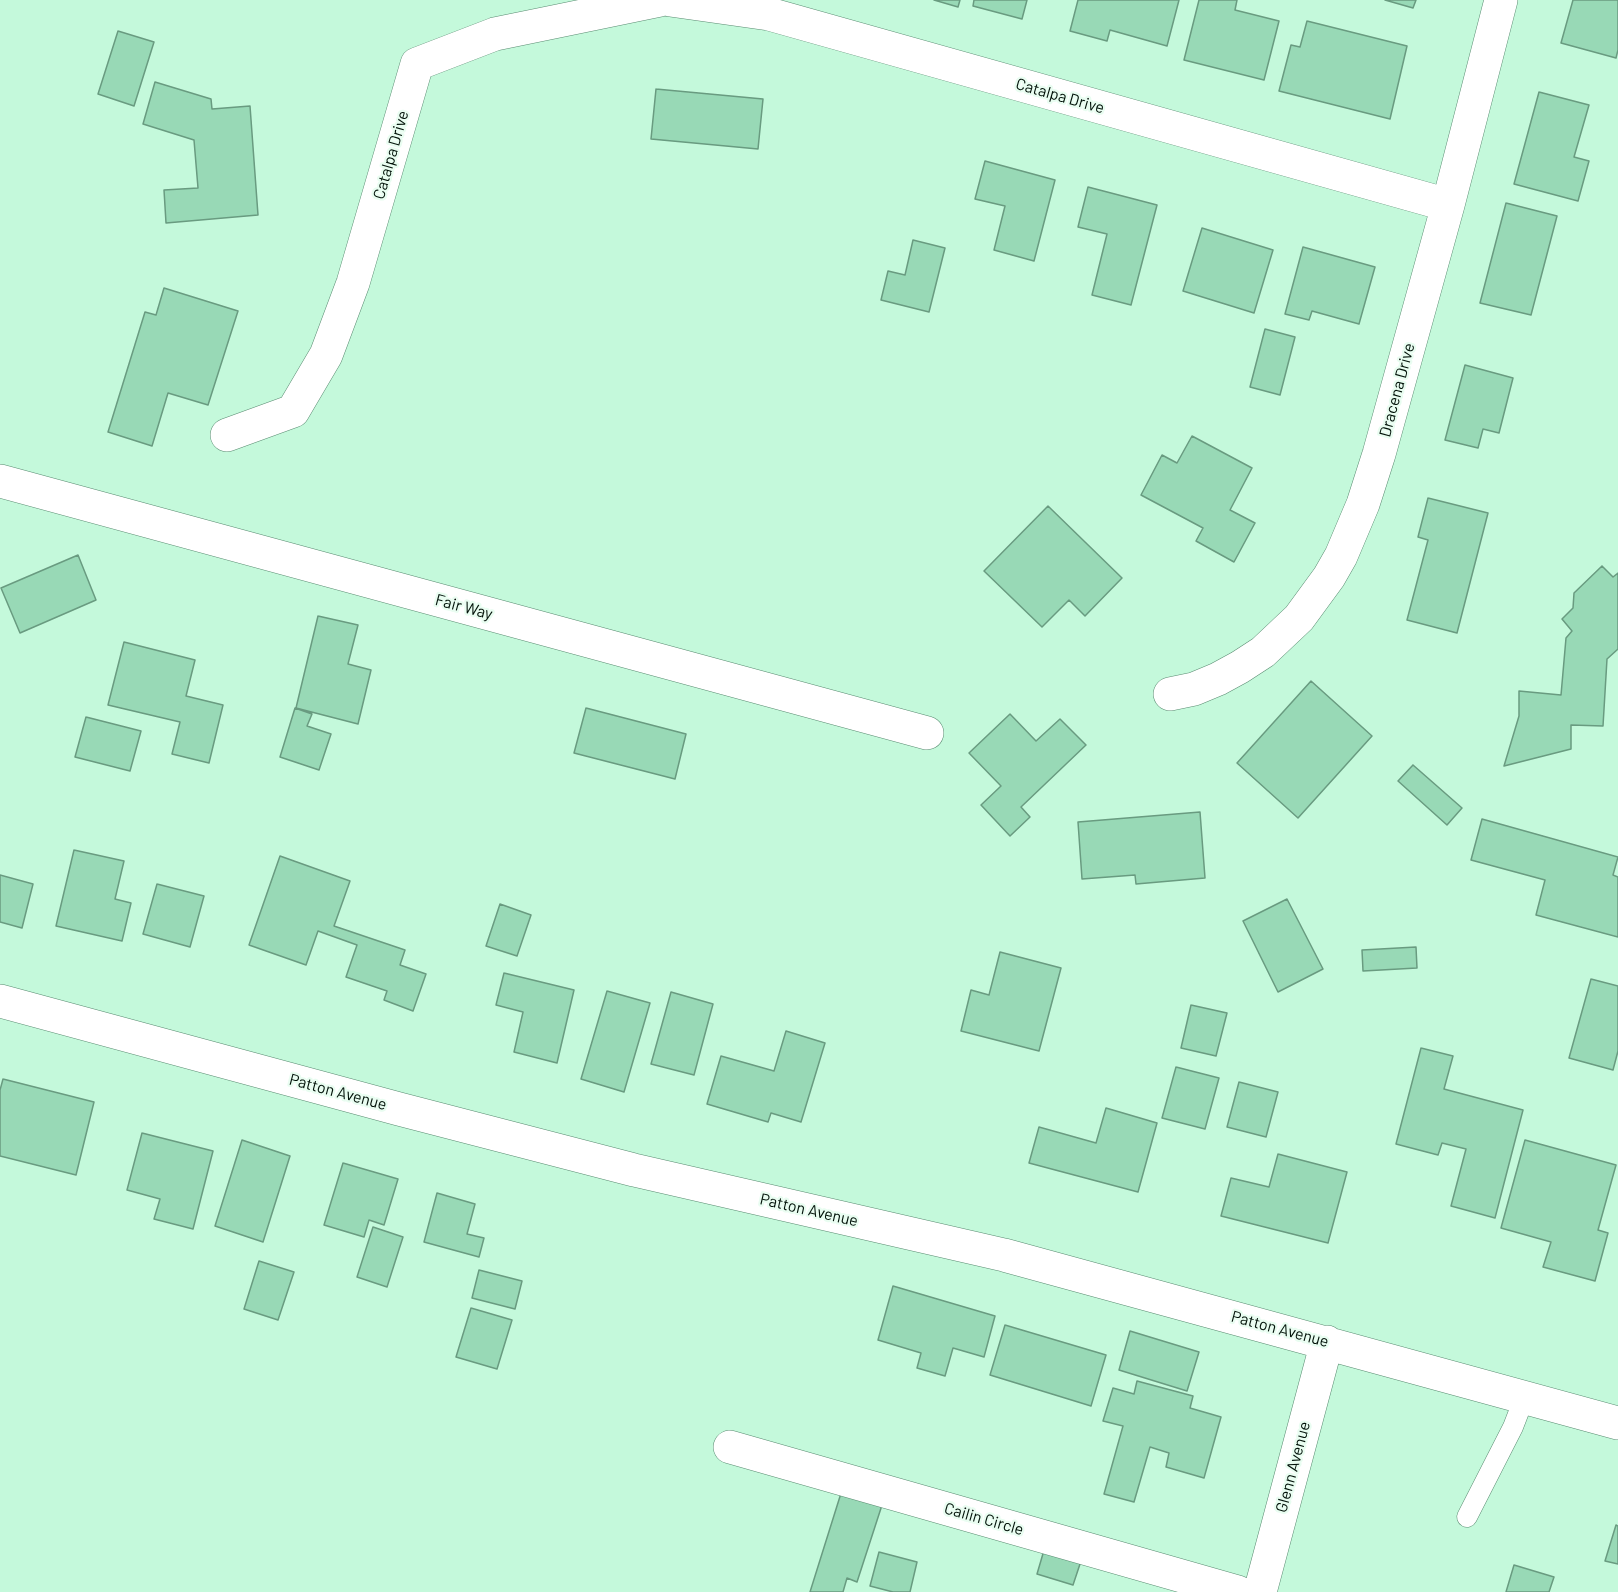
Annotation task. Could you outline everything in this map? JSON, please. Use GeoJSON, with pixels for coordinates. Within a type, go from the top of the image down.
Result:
{"type":"FeatureCollection","features":[{"type":"Feature","properties":{"kind":"street","name":"Catalpa Drive"},"geometry":{"type":"LineString","coordinates":[[227,435],[293,411],[326,355],[353,284],[417,64],[495,34],[660,0]]}},
{"type":"Feature","properties":{"kind":"street","name":"Catalpa Drive"},"geometry":{"type":"LineString","coordinates":[[670,0],[769,14],[1448,205]]}},
{"type":"Feature","properties":{"kind":"street","name":"Dracena Drive"},"geometry":{"type":"LineString","coordinates":[[1170,694],[1194,689],[1218,680],[1263,652],[1299,618],[1329,577],[1341,556],[1363,504],[1379,454],[1448,205],[1501,0]]}},
{"type":"Feature","properties":{"kind":"street","name":"Fair Way"},"geometry":{"type":"LineString","coordinates":[[0,481],[927,733]]}},
{"type":"Feature","properties":{"kind":"street","name":"Patton Avenue"},"geometry":{"type":"LineString","coordinates":[[0,1001],[623,1167],[1004,1255],[1618,1423]]}},
{"type":"Feature","properties":{"kind":"street","name":"Glenn Avenue"},"geometry":{"type":"LineString","coordinates":[[1260,1592],[1327,1342]]}},
{"type":"Feature","properties":{"kind":"street","name":"Cailin Circle"},"geometry":{"type":"LineString","coordinates":[[730,1447],[1238,1592]]}},
{"type":"Feature","properties":{"kind":"lane"},"geometry":{"type":"LineString","coordinates":[[1467,1517],[1513,1427],[1525,1396]]}},
{"type":"Feature","properties":{"kind":"building"},"geometry":{"type":"Polygon","coordinates":[[[934,0],[960,0],[958,7],[934,0]]]}},
{"type":"Feature","properties":{"kind":"building"},"geometry":{"type":"Polygon","coordinates":[[[974,0],[1027,0],[1022,19],[973,6],[974,0]]]}},
{"type":"Feature","properties":{"kind":"building"},"geometry":{"type":"Polygon","coordinates":[[[1078,0],[1179,0],[1167,46],[1110,30],[1107,41],[1070,31],[1078,0]]]}},
{"type":"Feature","properties":{"kind":"building"},"geometry":{"type":"Polygon","coordinates":[[[1199,0],[1237,0],[1235,10],[1279,21],[1264,80],[1184,60],[1199,0]]]}},
{"type":"Feature","properties":{"kind":"building"},"geometry":{"type":"Polygon","coordinates":[[[1385,0],[1416,0],[1413,8],[1385,0]]]}},
{"type":"Feature","properties":{"kind":"building"},"geometry":{"type":"Polygon","coordinates":[[[1573,0],[1618,0],[1616,58],[1561,43],[1573,0]]]}},
{"type":"Feature","properties":{"kind":"building"},"geometry":{"type":"Polygon","coordinates":[[[1307,21],[1407,46],[1390,119],[1279,91],[1291,45],[1300,47],[1307,21]]]}},
{"type":"Feature","properties":{"kind":"building"},"geometry":{"type":"Polygon","coordinates":[[[118,31],[154,42],[134,106],[98,94],[118,31]]]}},
{"type":"Feature","properties":{"kind":"building"},"geometry":{"type":"Polygon","coordinates":[[[155,82],[211,99],[212,109],[250,106],[258,215],[166,223],[164,190],[198,188],[194,140],[143,124],[155,82]]]}},
{"type":"Feature","properties":{"kind":"building"},"geometry":{"type":"Polygon","coordinates":[[[656,89],[763,99],[758,149],[651,139],[656,89]]]}},
{"type":"Feature","properties":{"kind":"building"},"geometry":{"type":"Polygon","coordinates":[[[1539,92],[1589,105],[1574,157],[1589,161],[1578,201],[1514,184],[1539,92]]]}},
{"type":"Feature","properties":{"kind":"building"},"geometry":{"type":"Polygon","coordinates":[[[985,161],[1055,180],[1034,261],[994,250],[1005,206],[975,199],[985,161]]]}},
{"type":"Feature","properties":{"kind":"building"},"geometry":{"type":"Polygon","coordinates":[[[1088,187],[1157,205],[1131,305],[1092,295],[1107,234],[1078,227],[1088,187]]]}},
{"type":"Feature","properties":{"kind":"building"},"geometry":{"type":"Polygon","coordinates":[[[1506,203],[1557,216],[1531,315],[1480,303],[1506,203]]]}},
{"type":"Feature","properties":{"kind":"building"},"geometry":{"type":"Polygon","coordinates":[[[1202,228],[1273,250],[1254,313],[1183,291],[1202,228]]]}},
{"type":"Feature","properties":{"kind":"building"},"geometry":{"type":"Polygon","coordinates":[[[913,240],[945,248],[929,312],[881,300],[888,271],[905,275],[913,240]]]}},
{"type":"Feature","properties":{"kind":"building"},"geometry":{"type":"Polygon","coordinates":[[[1303,247],[1375,267],[1359,324],[1312,311],[1309,320],[1285,314],[1303,247]]]}},
{"type":"Feature","properties":{"kind":"building"},"geometry":{"type":"Polygon","coordinates":[[[164,288],[238,311],[208,405],[168,393],[152,446],[108,432],[145,312],[156,315],[164,288]]]}},
{"type":"Feature","properties":{"kind":"building"},"geometry":{"type":"Polygon","coordinates":[[[1265,329],[1295,337],[1280,395],[1250,387],[1265,329]]]}},
{"type":"Feature","properties":{"kind":"building"},"geometry":{"type":"Polygon","coordinates":[[[1465,365],[1513,378],[1499,433],[1483,429],[1478,448],[1445,440],[1465,365]]]}},
{"type":"Feature","properties":{"kind":"building"},"geometry":{"type":"Polygon","coordinates":[[[1192,436],[1252,468],[1230,510],[1255,523],[1234,562],[1196,541],[1203,528],[1141,495],[1162,455],[1177,463],[1192,436]]]}},
{"type":"Feature","properties":{"kind":"building"},"geometry":{"type":"Polygon","coordinates":[[[1428,498],[1488,513],[1457,633],[1407,620],[1428,540],[1418,537],[1428,498]]]}},
{"type":"Feature","properties":{"kind":"building"},"geometry":{"type":"Polygon","coordinates":[[[1048,506],[1122,578],[1085,616],[1069,600],[1042,627],[984,571],[1048,506]]]}},
{"type":"Feature","properties":{"kind":"building"},"geometry":{"type":"Polygon","coordinates":[[[78,555],[96,600],[20,633],[1,588],[78,555]]]}},
{"type":"Feature","properties":{"kind":"building"},"geometry":{"type":"Polygon","coordinates":[[[1602,566],[1613,577],[1618,573],[1618,649],[1607,659],[1603,726],[1571,725],[1571,749],[1504,766],[1519,716],[1519,691],[1561,695],[1566,638],[1572,631],[1562,619],[1573,608],[1574,593],[1602,566]]]}},
{"type":"Feature","properties":{"kind":"building"},"geometry":{"type":"Polygon","coordinates":[[[318,616],[358,625],[348,664],[371,670],[358,724],[296,708],[318,616]]]}},
{"type":"Feature","properties":{"kind":"building"},"geometry":{"type":"Polygon","coordinates":[[[124,642],[195,660],[186,696],[223,705],[209,763],[172,754],[180,722],[108,705],[124,642]]]}},
{"type":"Feature","properties":{"kind":"building"},"geometry":{"type":"Polygon","coordinates":[[[1311,681],[1372,736],[1298,818],[1237,763],[1311,681]]]}},
{"type":"Feature","properties":{"kind":"building"},"geometry":{"type":"Polygon","coordinates":[[[295,708],[312,714],[307,726],[331,734],[319,770],[280,757],[295,708]]]}},
{"type":"Feature","properties":{"kind":"building"},"geometry":{"type":"Polygon","coordinates":[[[586,708],[686,734],[675,779],[574,753],[586,708]]]}},
{"type":"Feature","properties":{"kind":"building"},"geometry":{"type":"Polygon","coordinates":[[[1010,714],[1036,741],[1060,719],[1086,745],[1021,807],[1030,817],[1010,836],[981,805],[1001,786],[969,753],[1010,714]]]}},
{"type":"Feature","properties":{"kind":"building"},"geometry":{"type":"Polygon","coordinates":[[[86,717],[141,731],[130,771],[75,757],[86,717]]]}},
{"type":"Feature","properties":{"kind":"building"},"geometry":{"type":"Polygon","coordinates":[[[1413,765],[1462,808],[1447,825],[1398,781],[1413,765]]]}},
{"type":"Feature","properties":{"kind":"building"},"geometry":{"type":"Polygon","coordinates":[[[1200,812],[1205,878],[1136,884],[1135,875],[1082,879],[1078,822],[1200,812]]]}},
{"type":"Feature","properties":{"kind":"building"},"geometry":{"type":"Polygon","coordinates":[[[1482,819],[1618,857],[1613,875],[1618,877],[1618,937],[1536,915],[1545,880],[1471,860],[1482,819]]]}},
{"type":"Feature","properties":{"kind":"building"},"geometry":{"type":"Polygon","coordinates":[[[74,850],[124,861],[115,899],[131,903],[122,941],[56,926],[74,850]]]}},
{"type":"Feature","properties":{"kind":"building"},"geometry":{"type":"Polygon","coordinates":[[[280,856],[350,881],[334,926],[405,950],[400,965],[426,974],[413,1011],[384,1000],[387,991],[346,977],[357,945],[318,931],[306,965],[249,945],[280,856]]]}},
{"type":"Feature","properties":{"kind":"building"},"geometry":{"type":"Polygon","coordinates":[[[0,875],[33,884],[22,928],[0,922],[0,875]]]}},
{"type":"Feature","properties":{"kind":"building"},"geometry":{"type":"Polygon","coordinates":[[[157,884],[204,896],[190,947],[143,934],[157,884]]]}},
{"type":"Feature","properties":{"kind":"building"},"geometry":{"type":"Polygon","coordinates":[[[1287,899],[1323,969],[1278,992],[1243,921],[1287,899]]]}},
{"type":"Feature","properties":{"kind":"building"},"geometry":{"type":"Polygon","coordinates":[[[500,904],[531,915],[517,956],[486,946],[500,904]]]}},
{"type":"Feature","properties":{"kind":"building"},"geometry":{"type":"Polygon","coordinates":[[[1416,947],[1417,968],[1363,971],[1362,950],[1416,947]]]}},
{"type":"Feature","properties":{"kind":"building"},"geometry":{"type":"Polygon","coordinates":[[[1000,952],[1061,968],[1039,1051],[961,1031],[971,990],[989,995],[1000,952]]]}},
{"type":"Feature","properties":{"kind":"building"},"geometry":{"type":"Polygon","coordinates":[[[504,973],[574,990],[557,1063],[514,1052],[523,1012],[496,1005],[504,973]]]}},
{"type":"Feature","properties":{"kind":"building"},"geometry":{"type":"Polygon","coordinates":[[[1591,979],[1618,986],[1618,1051],[1613,1070],[1569,1058],[1591,979]]]}},
{"type":"Feature","properties":{"kind":"building"},"geometry":{"type":"Polygon","coordinates":[[[607,991],[650,1003],[624,1092],[581,1079],[607,991]]]}},
{"type":"Feature","properties":{"kind":"building"},"geometry":{"type":"Polygon","coordinates":[[[671,992],[713,1004],[694,1075],[651,1064],[671,992]]]}},
{"type":"Feature","properties":{"kind":"building"},"geometry":{"type":"Polygon","coordinates":[[[1191,1005],[1227,1013],[1216,1056],[1181,1048],[1191,1005]]]}},
{"type":"Feature","properties":{"kind":"building"},"geometry":{"type":"Polygon","coordinates":[[[786,1031],[825,1043],[801,1122],[771,1113],[768,1122],[707,1104],[721,1056],[774,1071],[786,1031]]]}},
{"type":"Feature","properties":{"kind":"building"},"geometry":{"type":"Polygon","coordinates":[[[1421,1048],[1453,1056],[1444,1089],[1523,1110],[1495,1218],[1451,1206],[1466,1149],[1442,1143],[1438,1155],[1396,1144],[1421,1048]]]}},
{"type":"Feature","properties":{"kind":"building"},"geometry":{"type":"Polygon","coordinates":[[[1176,1067],[1219,1078],[1205,1129],[1162,1118],[1176,1067]]]}},
{"type":"Feature","properties":{"kind":"building"},"geometry":{"type":"Polygon","coordinates":[[[3,1079],[94,1102],[76,1175],[0,1156],[0,1090],[3,1079]]]}},
{"type":"Feature","properties":{"kind":"building"},"geometry":{"type":"Polygon","coordinates":[[[1239,1082],[1278,1092],[1266,1137],[1227,1127],[1239,1082]]]}},
{"type":"Feature","properties":{"kind":"building"},"geometry":{"type":"Polygon","coordinates":[[[1106,1108],[1157,1123],[1138,1192],[1029,1163],[1039,1127],[1096,1143],[1106,1108]]]}},
{"type":"Feature","properties":{"kind":"building"},"geometry":{"type":"Polygon","coordinates":[[[142,1133],[213,1151],[193,1229],[154,1219],[160,1199],[127,1190],[142,1133]]]}},
{"type":"Feature","properties":{"kind":"building"},"geometry":{"type":"Polygon","coordinates":[[[242,1140],[290,1156],[263,1242],[215,1226],[242,1140]]]}},
{"type":"Feature","properties":{"kind":"building"},"geometry":{"type":"Polygon","coordinates":[[[1525,1140],[1616,1165],[1598,1230],[1608,1233],[1595,1281],[1543,1267],[1551,1242],[1501,1228],[1525,1140]]]}},
{"type":"Feature","properties":{"kind":"building"},"geometry":{"type":"Polygon","coordinates":[[[1278,1154],[1347,1172],[1328,1243],[1221,1216],[1231,1178],[1269,1187],[1278,1154]]]}},
{"type":"Feature","properties":{"kind":"building"},"geometry":{"type":"Polygon","coordinates":[[[343,1163],[398,1179],[384,1225],[369,1220],[364,1237],[324,1225],[343,1163]]]}},
{"type":"Feature","properties":{"kind":"building"},"geometry":{"type":"Polygon","coordinates":[[[437,1193],[475,1204],[467,1234],[484,1238],[479,1257],[424,1242],[437,1193]]]}},
{"type":"Feature","properties":{"kind":"building"},"geometry":{"type":"Polygon","coordinates":[[[373,1227],[403,1237],[387,1287],[357,1277],[373,1227]]]}},
{"type":"Feature","properties":{"kind":"building"},"geometry":{"type":"Polygon","coordinates":[[[259,1261],[294,1272],[278,1320],[244,1309],[259,1261]]]}},
{"type":"Feature","properties":{"kind":"building"},"geometry":{"type":"Polygon","coordinates":[[[479,1270],[522,1281],[515,1309],[472,1298],[479,1270]]]}},
{"type":"Feature","properties":{"kind":"building"},"geometry":{"type":"Polygon","coordinates":[[[893,1286],[995,1316],[984,1357],[953,1348],[945,1376],[917,1368],[921,1353],[878,1340],[893,1286]]]}},
{"type":"Feature","properties":{"kind":"building"},"geometry":{"type":"Polygon","coordinates":[[[471,1308],[512,1320],[497,1369],[456,1357],[471,1308]]]}},
{"type":"Feature","properties":{"kind":"building"},"geometry":{"type":"Polygon","coordinates":[[[1005,1325],[1106,1355],[1091,1406],[990,1375],[1005,1325]]]}},
{"type":"Feature","properties":{"kind":"building"},"geometry":{"type":"Polygon","coordinates":[[[1130,1331],[1199,1352],[1187,1391],[1119,1370],[1130,1331]]]}},
{"type":"Feature","properties":{"kind":"building"},"geometry":{"type":"Polygon","coordinates":[[[1137,1381],[1193,1396],[1190,1408],[1221,1417],[1204,1478],[1166,1467],[1169,1453],[1150,1447],[1134,1502],[1104,1494],[1123,1426],[1103,1421],[1113,1388],[1134,1394],[1137,1381]]]}},
{"type":"Feature","properties":{"kind":"building"},"geometry":{"type":"Polygon","coordinates":[[[842,1490],[883,1502],[857,1582],[847,1578],[843,1592],[810,1592],[842,1490]]]}},
{"type":"Feature","properties":{"kind":"building"},"geometry":{"type":"Polygon","coordinates":[[[1616,1525],[1618,1526],[1618,1564],[1605,1561],[1616,1525]]]}},
{"type":"Feature","properties":{"kind":"building"},"geometry":{"type":"Polygon","coordinates":[[[1047,1540],[1084,1552],[1073,1585],[1037,1574],[1047,1540]]]}},
{"type":"Feature","properties":{"kind":"building"},"geometry":{"type":"Polygon","coordinates":[[[879,1552],[917,1562],[910,1592],[893,1592],[870,1586],[879,1552]]]}},
{"type":"Feature","properties":{"kind":"building"},"geometry":{"type":"Polygon","coordinates":[[[1514,1565],[1554,1577],[1549,1592],[1506,1592],[1514,1565]]]}}]}
